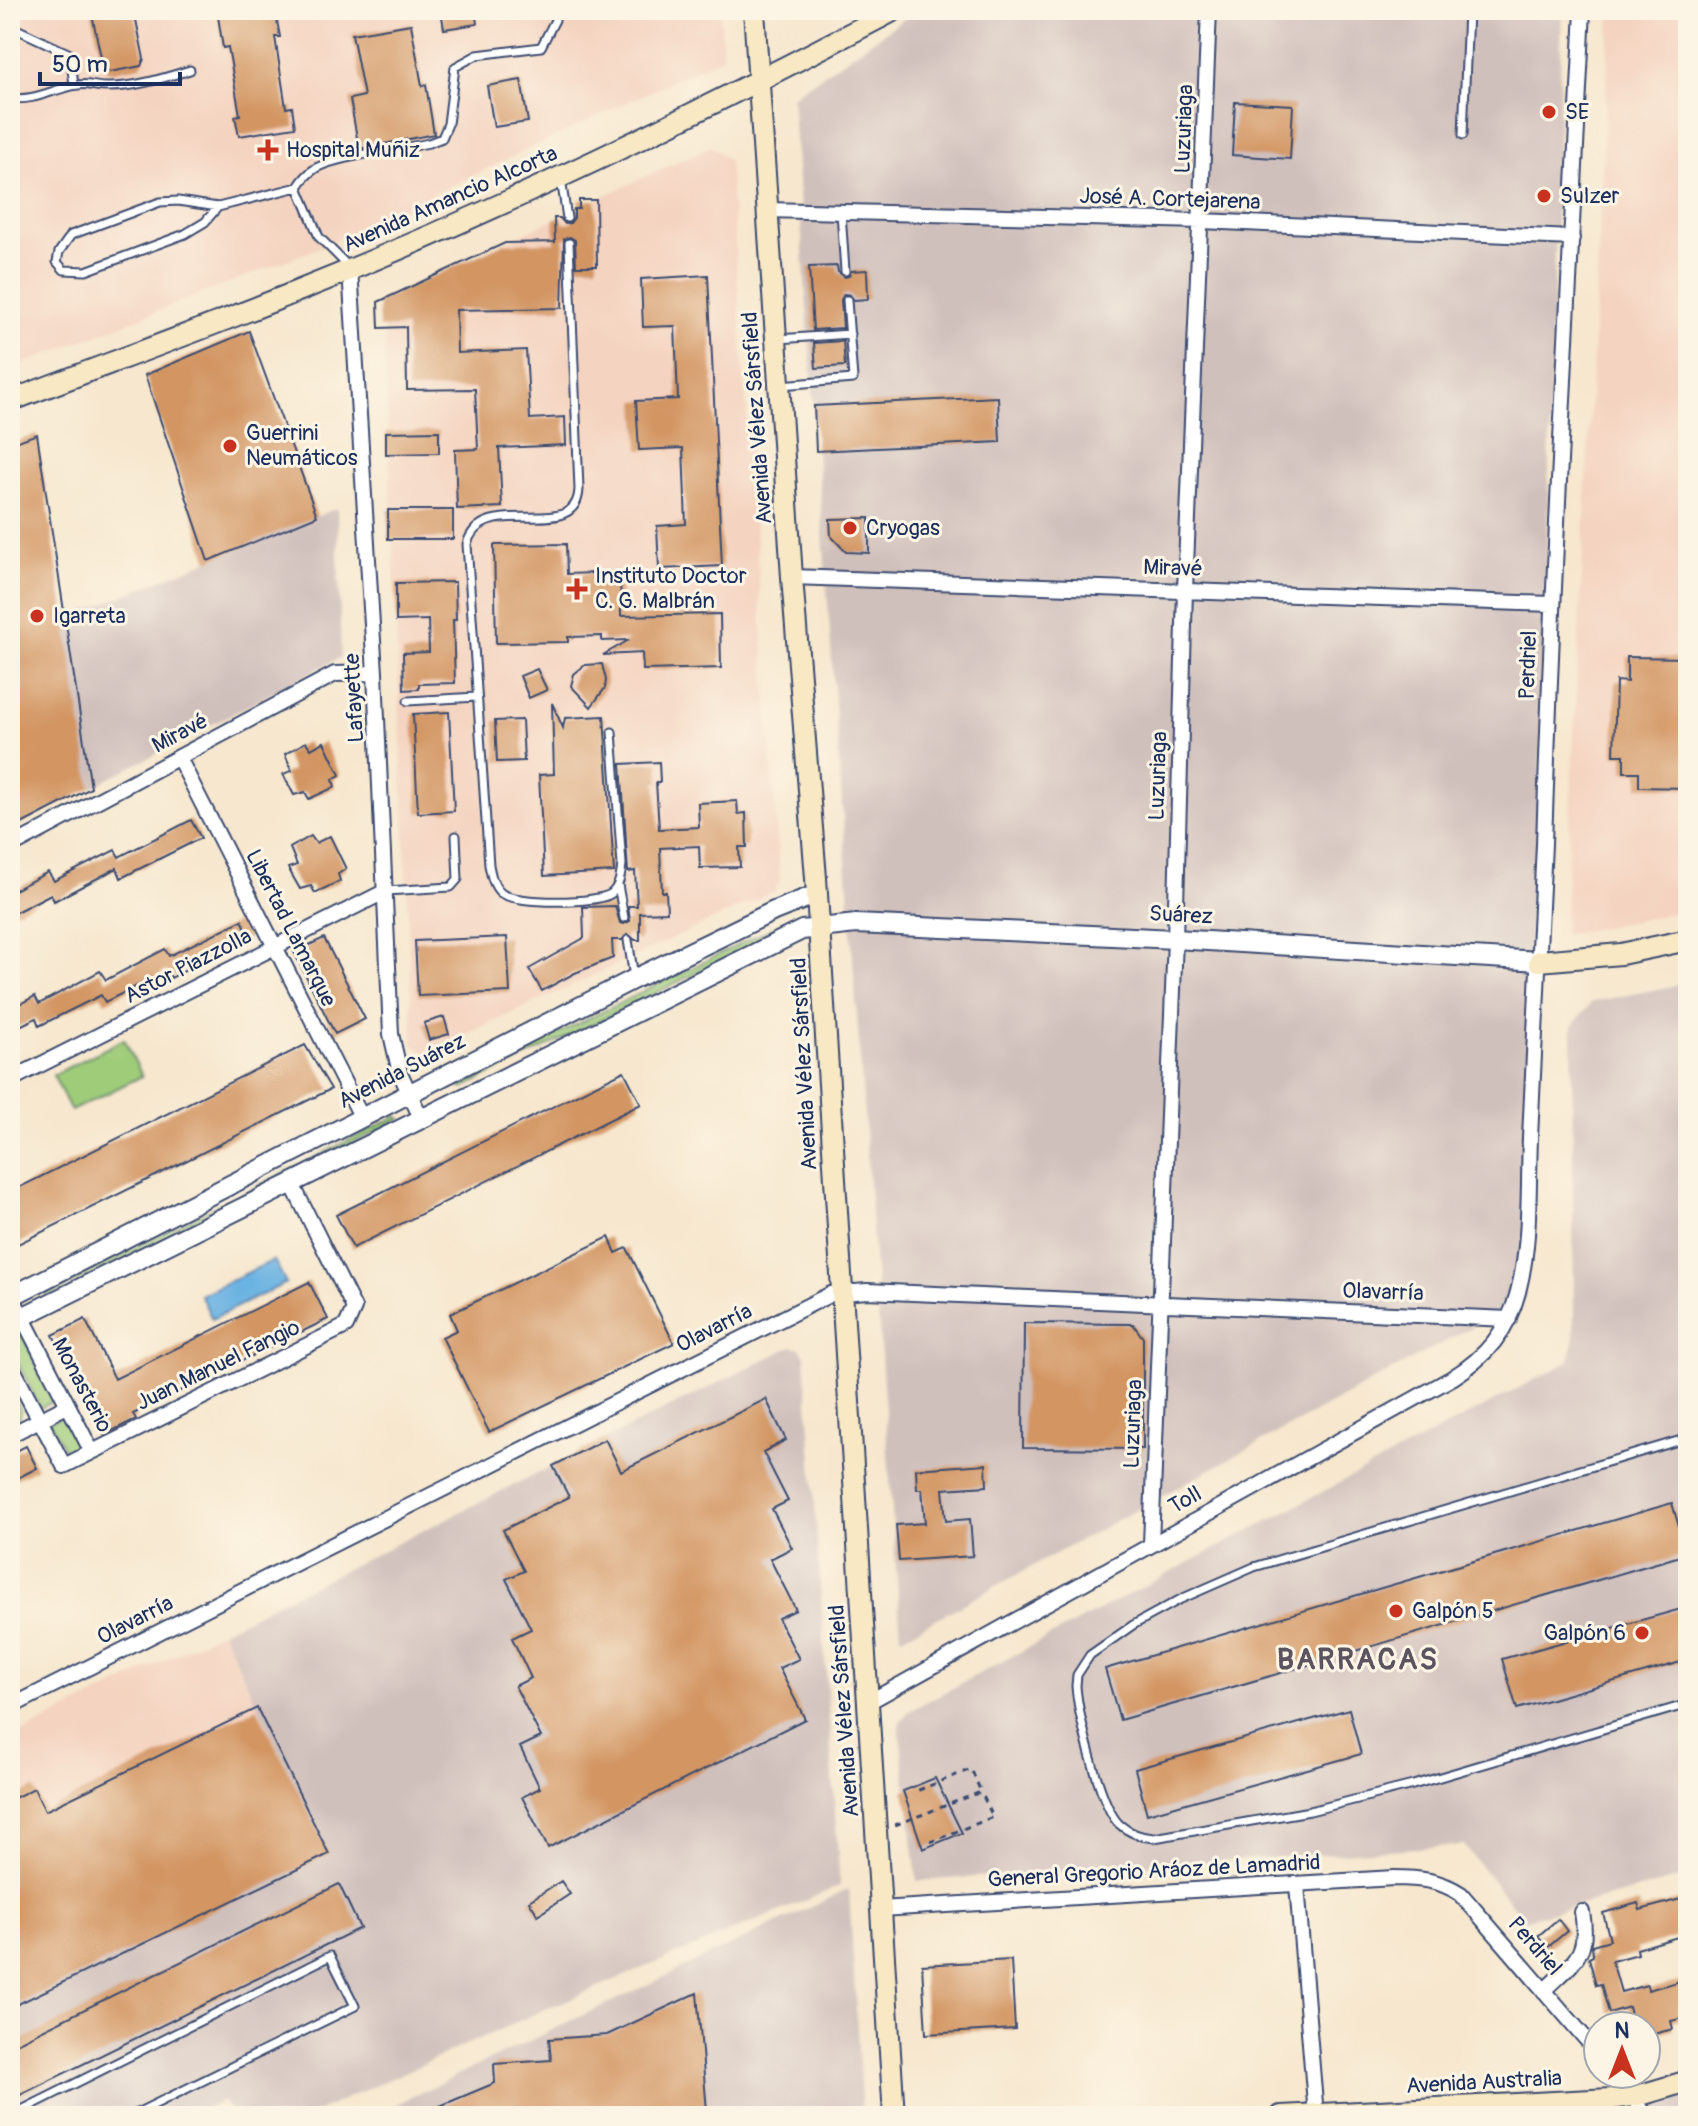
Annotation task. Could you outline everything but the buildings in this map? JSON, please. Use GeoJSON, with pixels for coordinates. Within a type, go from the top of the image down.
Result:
{"type":"FeatureCollection","features":[{"type":"Feature","properties":{"kind":"main road","name":"Avenida Vélez Sársfield"},"geometry":{"type":"LineString","coordinates":[[754,10],[792,577],[820,927],[894,2116]]}},
{"type":"Feature","properties":{"kind":"main road","name":"Avenida Amancio Alcorta"},"geometry":{"type":"LineString","coordinates":[[11,397],[350,269],[560,177],[759,81],[895,10]]}},
{"type":"Feature","properties":{"kind":"main road"},"geometry":{"type":"LineString","coordinates":[[1539,961],[1621,954],[1688,940]]}},
{"type":"Feature","properties":{"kind":"main road","name":"Avenida Australia"},"geometry":{"type":"LineString","coordinates":[[1281,2116],[1634,2096],[1688,2081]]}},
{"type":"Feature","properties":{"kind":"street","name":"Luzuriaga"},"geometry":{"type":"LineString","coordinates":[[1151,1544],[1209,10]]}},
{"type":"Feature","properties":{"kind":"street","name":"Perdriel"},"geometry":{"type":"LineString","coordinates":[[1509,1319],[1520,1288],[1525,1240],[1552,604],[1583,10]]}},
{"type":"Feature","properties":{"kind":"street","name":"José A. Cortejarena"},"geometry":{"type":"LineString","coordinates":[[767,210],[1202,221],[1572,238]]}},
{"type":"Feature","properties":{"kind":"street","name":"Lafayette"},"geometry":{"type":"LineString","coordinates":[[350,269],[375,673],[391,1034],[400,1073],[422,1120]]}},
{"type":"Feature","properties":{"kind":"street","name":"Miravé"},"geometry":{"type":"LineString","coordinates":[[792,577],[1552,604]]}},
{"type":"Feature","properties":{"kind":"street","name":"Miravé"},"geometry":{"type":"LineString","coordinates":[[10,847],[335,674],[375,673]]}},
{"type":"Feature","properties":{"kind":"street","name":"Libertad Lamarque"},"geometry":{"type":"LineString","coordinates":[[179,758],[362,1118]]}},
{"type":"Feature","properties":{"kind":"street","name":"Astor Piazzolla"},"geometry":{"type":"LineString","coordinates":[[10,1080],[386,891]]}},
{"type":"Feature","properties":{"kind":"street","name":"Avenida Suárez"},"geometry":{"type":"LineString","coordinates":[[10,1295],[634,979],[774,911],[817,894]]}},
{"type":"Feature","properties":{"kind":"street","name":"Suárez"},"geometry":{"type":"LineString","coordinates":[[820,927],[856,924],[1175,939],[1539,961]]}},
{"type":"Feature","properties":{"kind":"street"},"geometry":{"type":"LineString","coordinates":[[16,1320],[774,943],[802,930],[820,927]]}},
{"type":"Feature","properties":{"kind":"street","name":"Juan Manuel Fangio"},"geometry":{"type":"LineString","coordinates":[[92,1452],[346,1326],[354,1308],[292,1184]]}},
{"type":"Feature","properties":{"kind":"street","name":"Olavarría"},"geometry":{"type":"LineString","coordinates":[[10,1707],[820,1298],[842,1292],[1509,1319]]}},
{"type":"Feature","properties":{"kind":"street","name":"Monasterio"},"geometry":{"type":"LineString","coordinates":[[10,1295],[16,1320],[92,1452],[64,1466],[10,1363]]}},
{"type":"Feature","properties":{"kind":"street","name":"Toll"},"geometry":{"type":"LineString","coordinates":[[867,1703],[1472,1365],[1491,1348],[1509,1319]]}},
{"type":"Feature","properties":{"kind":"street"},"geometry":{"type":"LineString","coordinates":[[10,1435],[67,1406]]}},
{"type":"Feature","properties":{"kind":"street","name":"General Gregorio Aráoz de Lamadrid"},"geometry":{"type":"LineString","coordinates":[[880,1909],[1394,1878],[1430,1880]]}},
{"type":"Feature","properties":{"kind":"street","name":"Perdriel"},"geometry":{"type":"LineString","coordinates":[[1430,1880],[1461,1894],[1582,2035]]}},
{"type":"Feature","properties":{"kind":"street"},"geometry":{"type":"LineString","coordinates":[[1297,1885],[1316,2115]]}},
{"type":"Feature","properties":{"kind":"street"},"geometry":{"type":"LineString","coordinates":[[1544,1991],[1581,1955],[1586,1934],[1582,1912]]}},
{"type":"Feature","properties":{"kind":"street"},"geometry":{"type":"LineString","coordinates":[[1629,2090],[1646,2116]]}},
{"type":"Feature","properties":{"kind":"lane"},"geometry":{"type":"LineString","coordinates":[[218,207],[205,222],[185,234],[86,271],[64,270],[57,262],[59,252],[71,235],[160,202],[178,201],[218,207],[298,187],[317,167],[442,138],[448,124],[455,67],[477,55],[541,47],[552,28],[555,10]]}},
{"type":"Feature","properties":{"kind":"lane"},"geometry":{"type":"LineString","coordinates":[[1463,135],[1468,10]]}},
{"type":"Feature","properties":{"kind":"lane"},"geometry":{"type":"LineString","coordinates":[[10,26],[70,54],[74,85]]}},
{"type":"Feature","properties":{"kind":"lane"},"geometry":{"type":"LineString","coordinates":[[10,98],[24,100],[74,85],[108,88],[154,81],[190,70]]}},
{"type":"Feature","properties":{"kind":"lane"},"geometry":{"type":"LineString","coordinates":[[560,177],[567,218]]}},
{"type":"Feature","properties":{"kind":"lane"},"geometry":{"type":"LineString","coordinates":[[298,187],[319,237],[350,269]]}},
{"type":"Feature","properties":{"kind":"lane"},"geometry":{"type":"LineString","coordinates":[[841,212],[845,271]]}},
{"type":"Feature","properties":{"kind":"lane"},"geometry":{"type":"LineString","coordinates":[[569,243],[579,496],[575,508],[569,513],[489,520],[469,536],[467,553],[489,865],[497,889],[510,898],[533,901],[605,897],[618,884]]}},
{"type":"Feature","properties":{"kind":"lane"},"geometry":{"type":"LineString","coordinates":[[779,385],[853,379],[847,300]]}},
{"type":"Feature","properties":{"kind":"lane"},"geometry":{"type":"LineString","coordinates":[[776,339],[850,334]]}},
{"type":"Feature","properties":{"kind":"lane"},"geometry":{"type":"LineString","coordinates":[[408,701],[477,697]]}},
{"type":"Feature","properties":{"kind":"lane"},"geometry":{"type":"LineString","coordinates":[[612,732],[622,864],[618,884],[624,918]]}},
{"type":"Feature","properties":{"kind":"lane"},"geometry":{"type":"LineString","coordinates":[[386,891],[451,887],[458,879],[456,836]]}},
{"type":"Feature","properties":{"kind":"lane"},"geometry":{"type":"LineString","coordinates":[[628,940],[634,979]]}},
{"type":"Feature","properties":{"kind":"lane"},"geometry":{"type":"LineString","coordinates":[[1688,1438],[1254,1567],[1192,1594],[1133,1625],[1090,1655],[1077,1675],[1076,1686],[1091,1756],[1112,1816],[1130,1832],[1154,1838],[1310,1811],[1413,1785],[1688,1704]]}},
{"type":"Feature","properties":{"kind":"lane"},"geometry":{"type":"LineString","coordinates":[[10,2116],[330,1956],[355,2006],[131,2116]]}},
{"type":"Feature","properties":{"kind":"path"},"geometry":{"type":"LineString","coordinates":[[914,1792],[971,1769],[993,1817],[930,1842]]}},
{"type":"Feature","properties":{"kind":"path"},"geometry":{"type":"LineString","coordinates":[[875,1832],[981,1792]]}},
{"type":"Feature","properties":{"kind":"shaded area","name":"Hospital Muñiz"},"geometry":{"type":"Polygon","coordinates":[[[10,10],[720,10],[723,57],[328,244],[10,369],[10,10]]]}},
{"type":"Feature","properties":{"kind":"shaded area"},"geometry":{"type":"Polygon","coordinates":[[[917,10],[1562,10],[1525,1298],[901,1638],[792,96],[917,10]]]}},
{"type":"Feature","properties":{"kind":"shaded area"},"geometry":{"type":"Polygon","coordinates":[[[1610,10],[1688,10],[1688,910],[1564,935],[1610,10]]]}},
{"type":"Feature","properties":{"kind":"shaded area","name":"Instituto Doctor C. G. Malbrán"},"geometry":{"type":"Polygon","coordinates":[[[711,146],[729,161],[780,880],[775,891],[426,1053],[413,1045],[383,299],[711,146]]]}},
{"type":"Feature","properties":{"kind":"shaded area"},"geometry":{"type":"Polygon","coordinates":[[[337,508],[341,657],[91,788],[61,621],[337,508]]]}},
{"type":"Feature","properties":{"kind":"shaded area"},"geometry":{"type":"Polygon","coordinates":[[[1688,983],[1688,1876],[1524,1920],[1464,1845],[917,1881],[899,1724],[909,1711],[1568,1362],[1574,1342],[1572,1026],[1592,1002],[1688,983]]]}},
{"type":"Feature","properties":{"kind":"shaded area"},"geometry":{"type":"Polygon","coordinates":[[[792,1346],[800,1348],[805,1356],[840,1886],[548,2008],[307,2116],[234,2116],[223,2100],[192,2116],[10,2116],[10,2008],[328,1854],[222,1631],[792,1346]]]}},
{"type":"Feature","properties":{"kind":"shaded area"},"geometry":{"type":"Polygon","coordinates":[[[222,1631],[329,1854],[10,2008],[10,1739],[222,1631]]]}},
{"type":"Feature","properties":{"kind":"shaded area"},"geometry":{"type":"Polygon","coordinates":[[[849,1889],[862,2116],[371,2116],[849,1889]]]}},
{"type":"Feature","properties":{"kind":"shaded area"},"geometry":{"type":"Polygon","coordinates":[[[1688,2082],[1688,2116],[1427,2116],[1627,2090],[1662,2090],[1662,2085],[1688,2082]]]}},
{"type":"Feature","properties":{"kind":"green space"},"geometry":{"type":"Polygon","coordinates":[[[789,920],[791,926],[463,1088],[459,1087],[460,1082],[789,920]]]}},
{"type":"Feature","properties":{"kind":"green space"},"geometry":{"type":"Polygon","coordinates":[[[124,1039],[142,1076],[71,1111],[53,1075],[124,1039]]]}},
{"type":"Feature","properties":{"kind":"green space"},"geometry":{"type":"Polygon","coordinates":[[[397,1116],[401,1119],[48,1296],[46,1294],[47,1291],[397,1116]]]}},
{"type":"Feature","properties":{"kind":"green space"},"geometry":{"type":"Polygon","coordinates":[[[20,1331],[54,1401],[40,1408],[10,1346],[10,1335],[20,1331]]]}},
{"type":"Feature","properties":{"kind":"green space"},"geometry":{"type":"Polygon","coordinates":[[[10,1388],[19,1404],[20,1414],[16,1424],[10,1428],[10,1388]]]}},
{"type":"Feature","properties":{"kind":"green space"},"geometry":{"type":"Polygon","coordinates":[[[62,1416],[77,1446],[66,1452],[49,1422],[62,1416]]]}},
{"type":"Feature","properties":{"kind":"water"},"geometry":{"type":"Polygon","coordinates":[[[274,1260],[286,1283],[212,1319],[200,1295],[274,1260]]]}},
{"type":"Feature","properties":{"kind":"place","name":"SE"},"geometry":{"type":"Point","coordinates":[1549,112]}},
{"type":"Feature","properties":{"kind":"place","name":"Hospital Muñiz"},"geometry":{"type":"Point","coordinates":[268,150]}},
{"type":"Feature","properties":{"kind":"place","name":"Sulzer"},"geometry":{"type":"Point","coordinates":[1544,196]}},
{"type":"Feature","properties":{"kind":"place","name":"Guerrini Neumáticos"},"geometry":{"type":"Point","coordinates":[230,446]}},
{"type":"Feature","properties":{"kind":"place","name":"Cryogas"},"geometry":{"type":"Point","coordinates":[850,528]}},
{"type":"Feature","properties":{"kind":"place","name":"Instituto Doctor C. G. Malbrán"},"geometry":{"type":"Point","coordinates":[577,589]}},
{"type":"Feature","properties":{"kind":"place","name":"Igarreta"},"geometry":{"type":"Point","coordinates":[37,616]}},
{"type":"Feature","properties":{"kind":"place","name":"Galpón 5"},"geometry":{"type":"Point","coordinates":[1396,1611]}},
{"type":"Feature","properties":{"kind":"place","name":"Galpón 6"},"geometry":{"type":"Point","coordinates":[1642,1633]}},
{"type":"Feature","properties":{"kind":"district","name":"BARRACAS"},"geometry":{"type":"Point","coordinates":[1358,1659]}}]}
